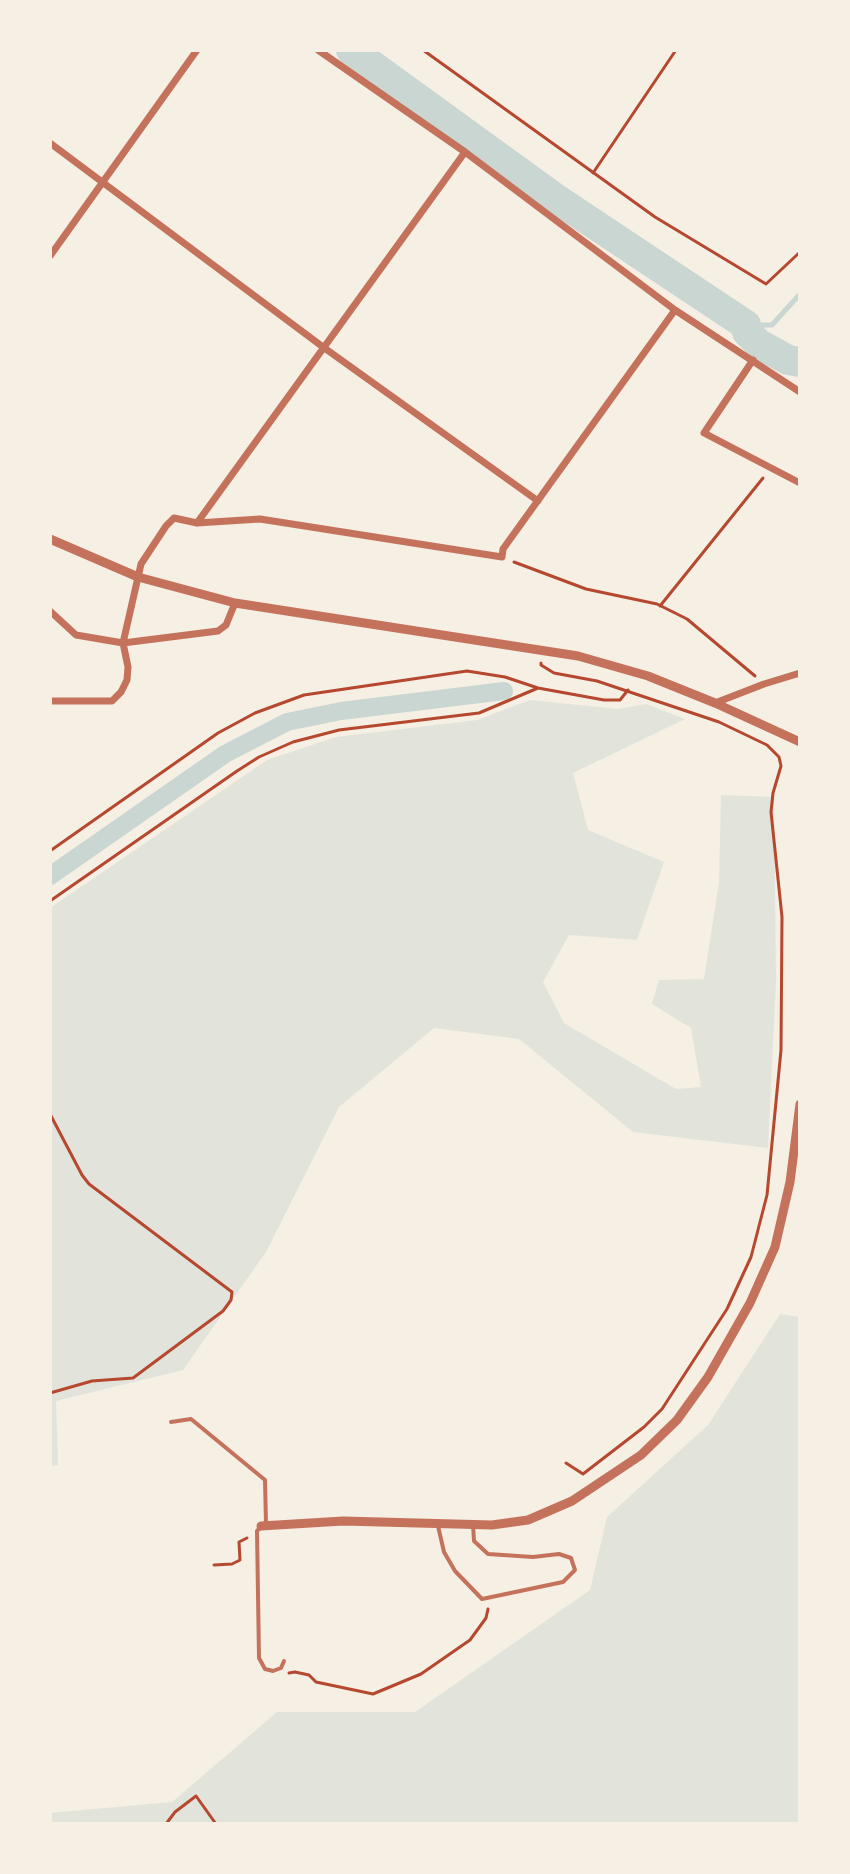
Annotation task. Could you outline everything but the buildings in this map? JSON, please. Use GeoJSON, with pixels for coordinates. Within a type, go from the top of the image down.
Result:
{"type":"FeatureCollection","features":[{"type":"Feature","properties":{"kind":"street"},"geometry":{"type":"LineString","coordinates":[[50,256],[197,50]]}},
{"type":"Feature","properties":{"kind":"street"},"geometry":{"type":"LineString","coordinates":[[318,50],[465,152],[675,310],[800,392]]}},
{"type":"Feature","properties":{"kind":"street"},"geometry":{"type":"LineString","coordinates":[[50,143],[323,347],[538,501]]}},
{"type":"Feature","properties":{"kind":"street"},"geometry":{"type":"LineString","coordinates":[[197,523],[465,152]]}},
{"type":"Feature","properties":{"kind":"street"},"geometry":{"type":"LineString","coordinates":[[50,701],[112,701],[121,692],[127,680],[128,667],[123,643],[141,564],[174,518],[197,523],[260,519],[502,557],[503,549],[675,310]]}},
{"type":"Feature","properties":{"kind":"street"},"geometry":{"type":"LineString","coordinates":[[753,360],[704,433],[800,483]]}},
{"type":"Feature","properties":{"kind":"street"},"geometry":{"type":"LineString","coordinates":[[50,539],[138,577],[235,603],[578,656],[648,676],[800,742]]}},
{"type":"Feature","properties":{"kind":"street"},"geometry":{"type":"LineString","coordinates":[[50,611],[76,635],[123,643],[218,631],[226,625],[235,603]]}},
{"type":"Feature","properties":{"kind":"street"},"geometry":{"type":"LineString","coordinates":[[715,703],[800,673]]}},
{"type":"Feature","properties":{"kind":"street"},"geometry":{"type":"LineString","coordinates":[[264,1526],[343,1521],[492,1525],[528,1520],[572,1501],[641,1455],[677,1420],[708,1377],[750,1303],[775,1247],[790,1182],[800,1104]]}},
{"type":"Feature","properties":{"kind":"lane"},"geometry":{"type":"LineString","coordinates":[[171,1422],[191,1419],[265,1480],[264,1526],[257,1531],[259,1658],[265,1669],[273,1671],[281,1668],[284,1661]]}},
{"type":"Feature","properties":{"kind":"lane"},"geometry":{"type":"LineString","coordinates":[[438,1523],[444,1552],[455,1571],[482,1599],[563,1582],[575,1570],[571,1558],[559,1554],[533,1557],[488,1554],[474,1541],[473,1524]]}},
{"type":"Feature","properties":{"kind":"path"},"geometry":{"type":"LineString","coordinates":[[423,50],[655,217],[766,284],[800,252]]}},
{"type":"Feature","properties":{"kind":"path"},"geometry":{"type":"LineString","coordinates":[[593,174],[676,50]]}},
{"type":"Feature","properties":{"kind":"path"},"geometry":{"type":"LineString","coordinates":[[660,606],[770,469]]}},
{"type":"Feature","properties":{"kind":"path"},"geometry":{"type":"LineString","coordinates":[[502,557],[586,589],[660,606],[687,619],[764,684]]}},
{"type":"Feature","properties":{"kind":"path"},"geometry":{"type":"LineString","coordinates":[[541,651],[541,665],[554,673],[628,690],[719,722],[767,745],[779,757],[781,766],[771,812],[782,917],[781,1050],[765,1207],[751,1257],[727,1309],[677,1387],[644,1427],[583,1474],[566,1463]]}},
{"type":"Feature","properties":{"kind":"path"},"geometry":{"type":"LineString","coordinates":[[50,851],[218,733],[281,702],[333,690],[467,671],[604,700],[620,700],[628,690]]}},
{"type":"Feature","properties":{"kind":"path"},"geometry":{"type":"LineString","coordinates":[[50,901],[237,771],[282,747],[339,730],[479,713],[538,688]]}},
{"type":"Feature","properties":{"kind":"path"},"geometry":{"type":"LineString","coordinates":[[50,1114],[89,1184],[232,1292],[231,1300],[223,1311],[133,1378],[92,1381],[50,1393]]}},
{"type":"Feature","properties":{"kind":"path"},"geometry":{"type":"LineString","coordinates":[[214,1565],[232,1564],[240,1560],[239,1542],[248,1537],[249,1552]]}},
{"type":"Feature","properties":{"kind":"path"},"geometry":{"type":"LineString","coordinates":[[282,1673],[309,1675],[316,1682],[373,1694],[421,1674],[470,1640],[486,1618],[490,1597]]}},
{"type":"Feature","properties":{"kind":"path"},"geometry":{"type":"LineString","coordinates":[[166,1824],[175,1812],[196,1796],[216,1824]]}},
{"type":"Feature","properties":{"kind":"shaded area"},"geometry":{"type":"Polygon","coordinates":[[[530,700],[618,709],[646,704],[685,719],[573,773],[588,830],[664,862],[637,940],[569,935],[543,982],[564,1023],[676,1089],[701,1087],[691,1028],[652,1004],[659,980],[704,979],[719,882],[721,795],[774,797],[776,981],[768,1148],[633,1132],[519,1039],[434,1028],[339,1107],[266,1252],[183,1370],[56,1401],[58,1465],[50,1466],[50,908],[267,760],[336,737],[477,720],[530,700]]]}},
{"type":"Feature","properties":{"kind":"shaded area"},"geometry":{"type":"Polygon","coordinates":[[[780,1314],[800,1317],[800,1824],[50,1824],[50,1813],[172,1802],[277,1712],[415,1712],[590,1590],[607,1517],[708,1425],[780,1314]]]}},
{"type":"Feature","properties":{"kind":"waterway"},"geometry":{"type":"LineString","coordinates":[[351,50],[555,198],[746,325],[747,332],[759,344],[788,360],[800,362]]}},
{"type":"Feature","properties":{"kind":"waterway"},"geometry":{"type":"LineString","coordinates":[[746,325],[772,325],[800,294]]}},
{"type":"Feature","properties":{"kind":"waterway"},"geometry":{"type":"LineString","coordinates":[[50,876],[225,754],[287,722],[341,711],[504,691]]}}]}
